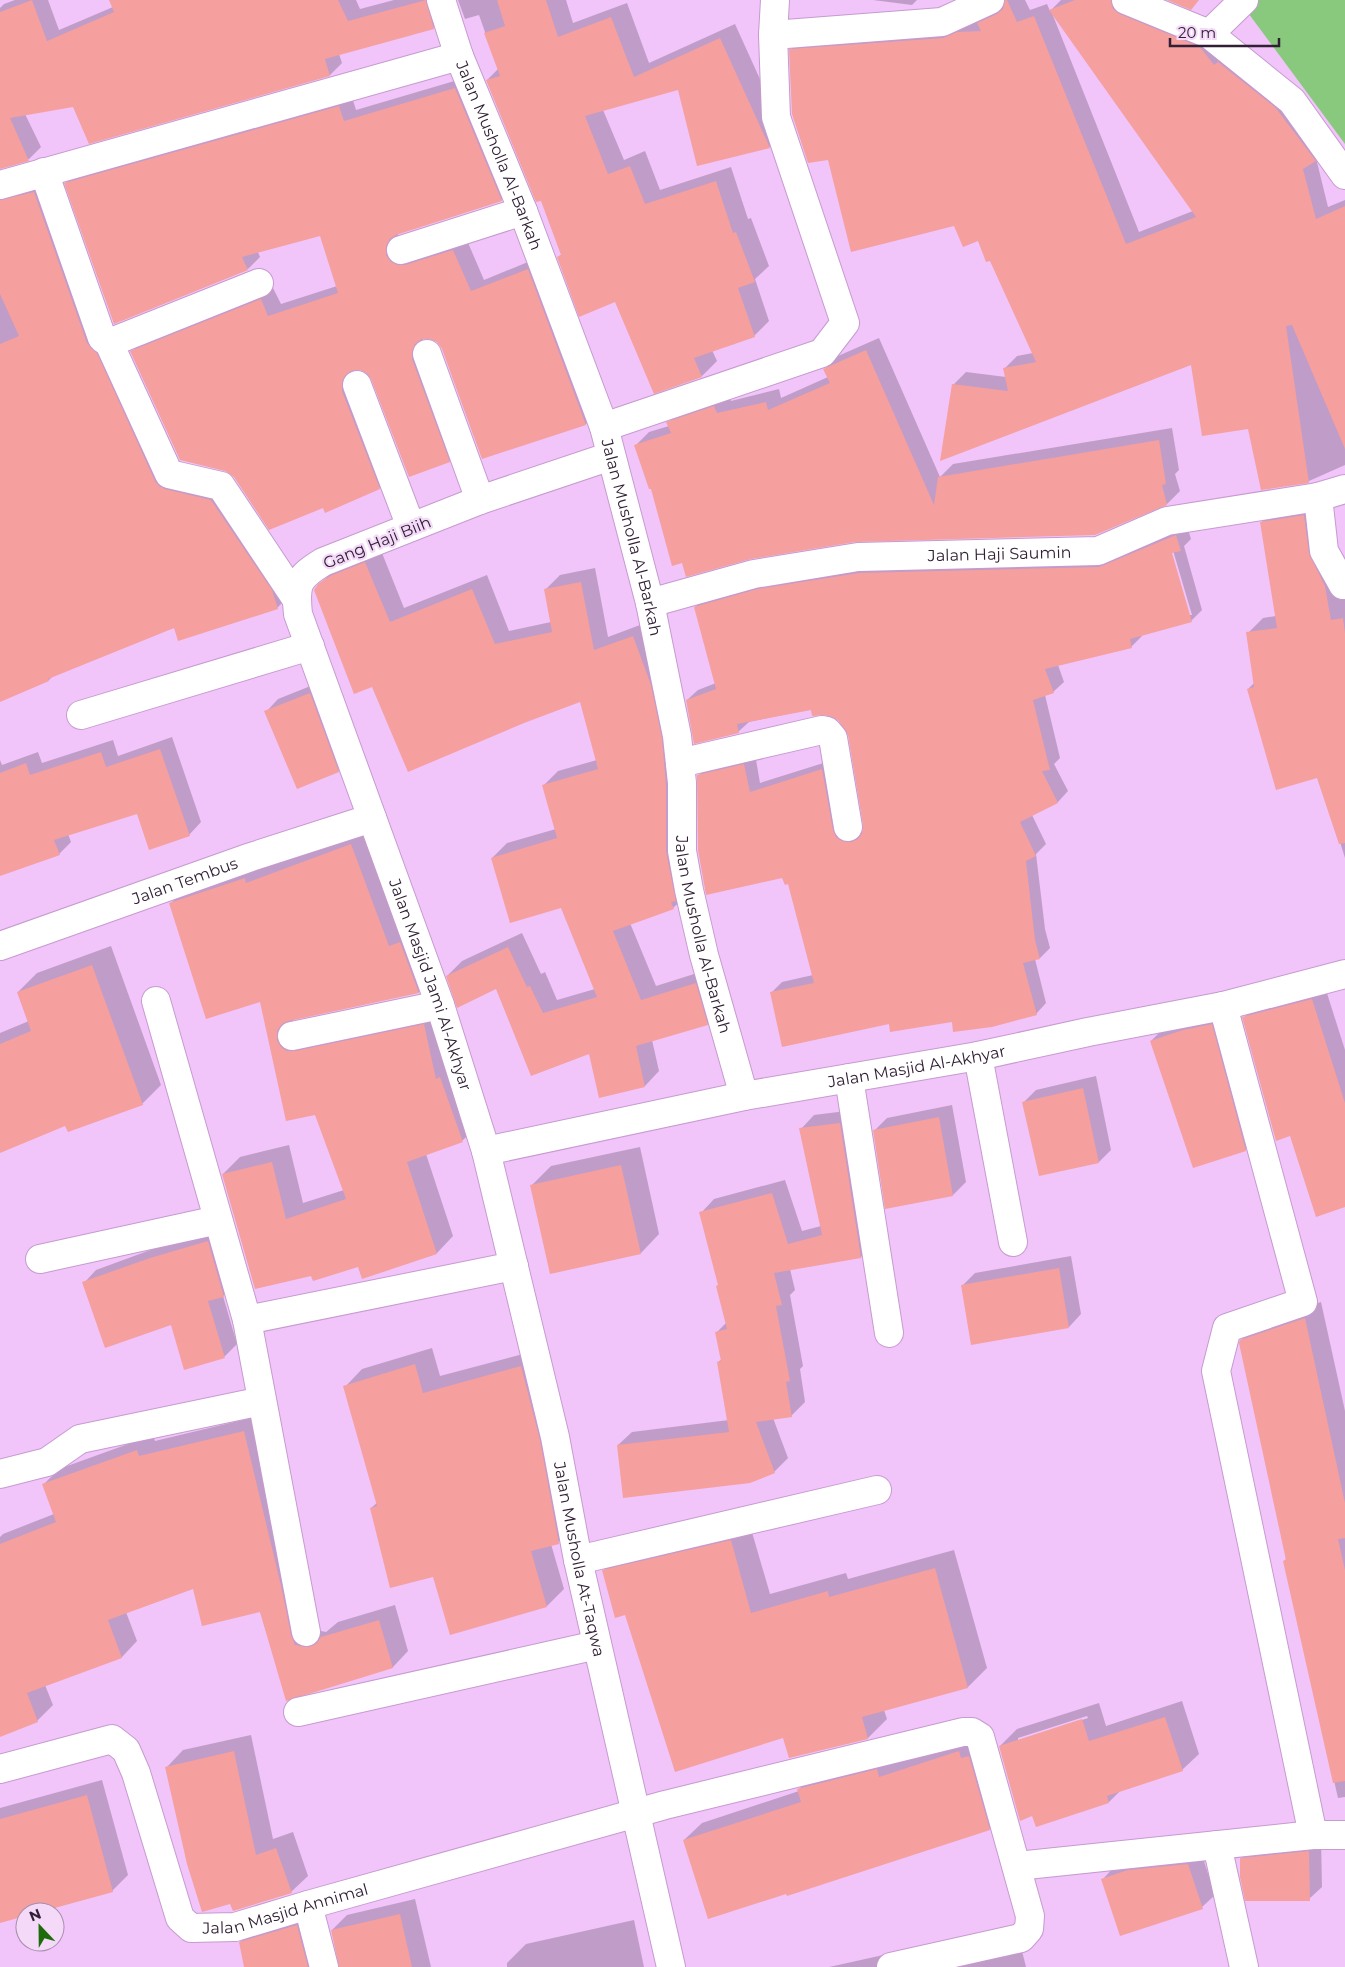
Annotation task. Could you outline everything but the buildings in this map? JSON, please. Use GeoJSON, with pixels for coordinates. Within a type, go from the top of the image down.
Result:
{"type":"FeatureCollection","features":[{"type":"Feature","properties":{"kind":"street","name":"Jalan Musholla Al-Barkah"},"geometry":{"type":"LineString","coordinates":[[441,0],[460,56],[524,211],[604,427],[650,603],[678,736],[682,850],[689,890],[704,955],[744,1096]]}},
{"type":"Feature","properties":{"kind":"street"},"geometry":{"type":"LineString","coordinates":[[604,427],[822,353],[845,323],[776,117],[775,0]]}},
{"type":"Feature","properties":{"kind":"street"},"geometry":{"type":"LineString","coordinates":[[774,34],[942,22],[990,0]]}},
{"type":"Feature","properties":{"kind":"street"},"geometry":{"type":"LineString","coordinates":[[1126,0],[1209,34],[1292,101],[1345,174]]}},
{"type":"Feature","properties":{"kind":"street"},"geometry":{"type":"LineString","coordinates":[[1209,34],[1244,0]]}},
{"type":"Feature","properties":{"kind":"street"},"geometry":{"type":"LineString","coordinates":[[0,185],[460,56]]}},
{"type":"Feature","properties":{"kind":"street"},"geometry":{"type":"LineString","coordinates":[[44,172],[102,338],[109,343],[169,474],[221,486],[297,600]]}},
{"type":"Feature","properties":{"kind":"street"},"geometry":{"type":"LineString","coordinates":[[401,250],[524,211]]}},
{"type":"Feature","properties":{"kind":"street"},"geometry":{"type":"LineString","coordinates":[[109,343],[259,283]]}},
{"type":"Feature","properties":{"kind":"street"},"geometry":{"type":"LineString","coordinates":[[427,354],[480,500]]}},
{"type":"Feature","properties":{"kind":"street"},"geometry":{"type":"LineString","coordinates":[[357,384],[411,527]]}},
{"type":"Feature","properties":{"kind":"street","name":"Gang Haji Biih"},"geometry":{"type":"LineString","coordinates":[[372,818],[298,614],[296,588],[308,572],[316,567],[411,527],[480,500],[611,456]]}},
{"type":"Feature","properties":{"kind":"street","name":"Jalan Haji Saumin"},"geometry":{"type":"LineString","coordinates":[[650,603],[754,574],[858,558],[1098,551],[1167,521],[1318,497],[1345,489]]}},
{"type":"Feature","properties":{"kind":"street"},"geometry":{"type":"LineString","coordinates":[[1318,497],[1324,551],[1343,585]]}},
{"type":"Feature","properties":{"kind":"street"},"geometry":{"type":"LineString","coordinates":[[81,715],[310,646]]}},
{"type":"Feature","properties":{"kind":"street"},"geometry":{"type":"LineString","coordinates":[[680,763],[822,730],[827,731],[834,738],[848,827]]}},
{"type":"Feature","properties":{"kind":"street","name":"Jalan Tembus"},"geometry":{"type":"LineString","coordinates":[[0,946],[251,857],[372,818]]}},
{"type":"Feature","properties":{"kind":"street","name":"Jalan Masjid Jami Al-Akhyar"},"geometry":{"type":"LineString","coordinates":[[372,818],[440,1005],[486,1151]]}},
{"type":"Feature","properties":{"kind":"street","name":"Jalan Masjid Al-Akhyar"},"geometry":{"type":"LineString","coordinates":[[486,1151],[744,1096],[978,1056],[1088,1032],[1223,1006],[1345,974]]}},
{"type":"Feature","properties":{"kind":"street"},"geometry":{"type":"LineString","coordinates":[[156,1001],[247,1320],[306,1632]]}},
{"type":"Feature","properties":{"kind":"street"},"geometry":{"type":"LineString","coordinates":[[292,1036],[440,1005]]}},
{"type":"Feature","properties":{"kind":"street"},"geometry":{"type":"LineString","coordinates":[[1223,1006],[1302,1302],[1227,1328],[1216,1371],[1313,1836]]}},
{"type":"Feature","properties":{"kind":"street"},"geometry":{"type":"LineString","coordinates":[[978,1056],[1013,1242]]}},
{"type":"Feature","properties":{"kind":"street"},"geometry":{"type":"LineString","coordinates":[[849,1078],[889,1333]]}},
{"type":"Feature","properties":{"kind":"street","name":"Jalan Musholla At-Taqwa"},"geometry":{"type":"LineString","coordinates":[[486,1151],[556,1437],[578,1560],[671,1967]]}},
{"type":"Feature","properties":{"kind":"street"},"geometry":{"type":"LineString","coordinates":[[40,1259],[218,1220]]}},
{"type":"Feature","properties":{"kind":"street"},"geometry":{"type":"LineString","coordinates":[[247,1320],[514,1266]]}},
{"type":"Feature","properties":{"kind":"street"},"geometry":{"type":"LineString","coordinates":[[0,1474],[47,1462],[80,1439],[262,1401]]}},
{"type":"Feature","properties":{"kind":"street"},"geometry":{"type":"LineString","coordinates":[[578,1560],[877,1490]]}},
{"type":"Feature","properties":{"kind":"street"},"geometry":{"type":"LineString","coordinates":[[298,1712],[597,1645]]}},
{"type":"Feature","properties":{"kind":"street","name":"Jalan Masjid Annimal"},"geometry":{"type":"LineString","coordinates":[[0,1769],[112,1739],[126,1750],[136,1773],[180,1918],[191,1928],[235,1927],[308,1904],[665,1805],[963,1732],[972,1732],[980,1737],[1030,1916],[1029,1929],[1021,1938],[891,1967]]}},
{"type":"Feature","properties":{"kind":"street"},"geometry":{"type":"LineString","coordinates":[[1017,1866],[1345,1834]]}},
{"type":"Feature","properties":{"kind":"street"},"geometry":{"type":"LineString","coordinates":[[1217,1846],[1244,1967]]}},
{"type":"Feature","properties":{"kind":"street"},"geometry":{"type":"LineString","coordinates":[[308,1904],[324,1967]]}},
{"type":"Feature","properties":{"kind":"green space"},"geometry":{"type":"Polygon","coordinates":[[[1259,0],[1345,0],[1345,144],[1246,10],[1259,0]]]}}]}
